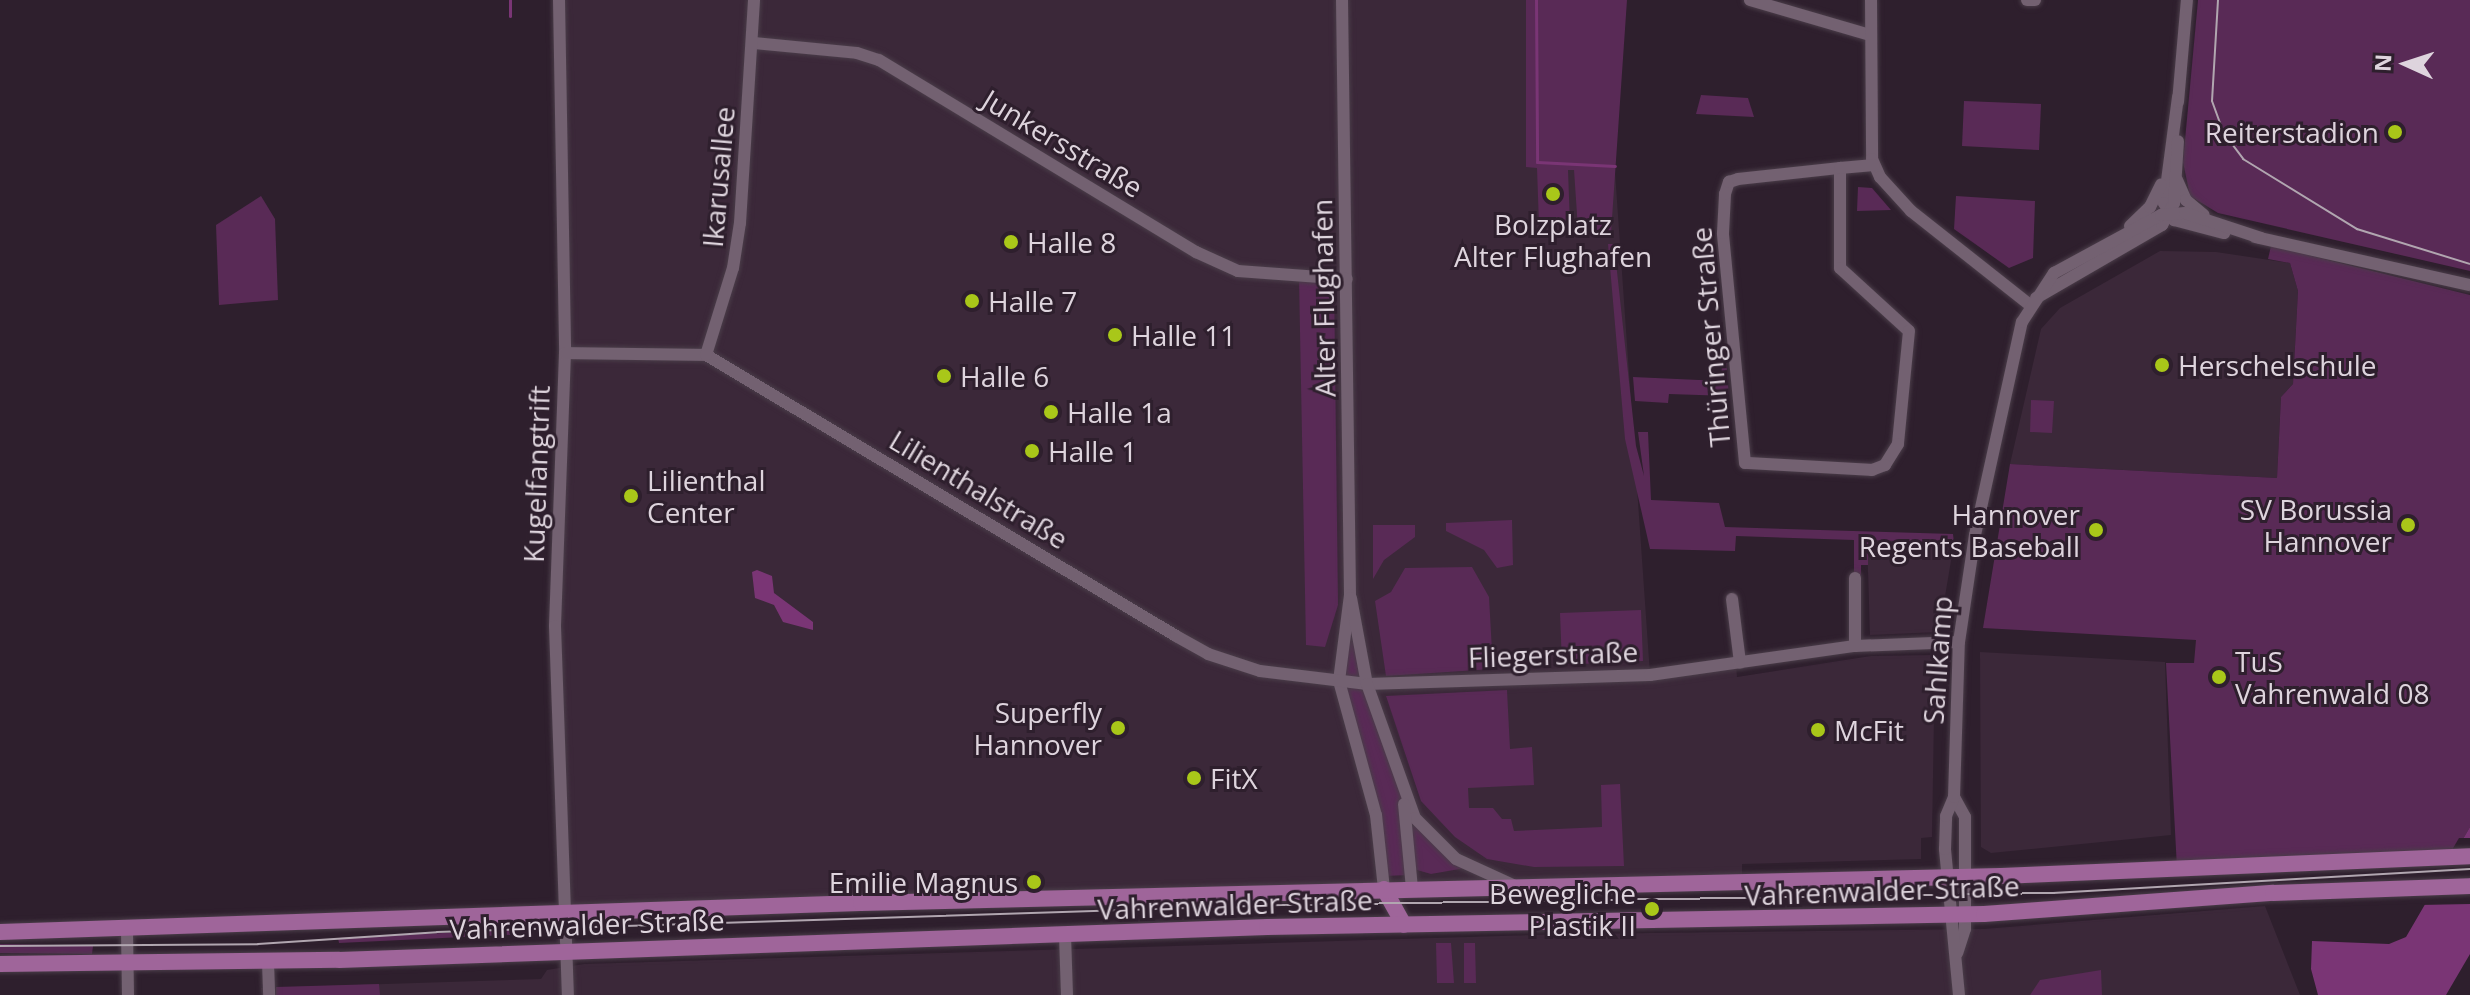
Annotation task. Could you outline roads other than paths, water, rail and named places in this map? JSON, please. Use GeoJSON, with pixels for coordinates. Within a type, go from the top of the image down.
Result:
{"type":"FeatureCollection","features":[{"type":"Feature","properties":{"kind":"main road","name":"Vahrenwalder Straße"},"geometry":{"type":"LineString","coordinates":[[0,932],[127,931],[1513,885],[1966,877],[2470,856]]}},
{"type":"Feature","properties":{"kind":"main road","name":"Vahrenwalder Straße"},"geometry":{"type":"LineString","coordinates":[[0,964],[268,962],[1404,925],[1958,914],[2470,886]]}},
{"type":"Feature","properties":{"kind":"main road"},"geometry":{"type":"LineString","coordinates":[[1384,889],[1404,925]]}},
{"type":"Feature","properties":{"kind":"main road"},"geometry":{"type":"LineString","coordinates":[[1404,925],[1412,889]]}},
{"type":"Feature","properties":{"kind":"street","name":"Kugelfangtrift"},"geometry":{"type":"LineString","coordinates":[[559,0],[565,353],[555,626],[568,995]]}},
{"type":"Feature","properties":{"kind":"street","name":"Ikarusallee"},"geometry":{"type":"LineString","coordinates":[[706,355],[733,268],[754,43],[754,0]]}},
{"type":"Feature","properties":{"kind":"street","name":"Alter Flughafen"},"geometry":{"type":"LineString","coordinates":[[1342,0],[1350,595],[1339,681],[1376,815],[1384,889]]}},
{"type":"Feature","properties":{"kind":"street"},"geometry":{"type":"LineString","coordinates":[[1750,0],[1870,35]]}},
{"type":"Feature","properties":{"kind":"street"},"geometry":{"type":"LineString","coordinates":[[1871,0],[1874,165],[1911,211],[2033,301],[2148,236],[2188,226],[2261,238],[2470,285]]}},
{"type":"Feature","properties":{"kind":"street"},"geometry":{"type":"LineString","coordinates":[[2027,0],[2035,0]]}},
{"type":"Feature","properties":{"kind":"street","name":"Sahlkamp"},"geometry":{"type":"LineString","coordinates":[[1958,914],[1945,876],[1946,816],[1954,797],[1959,642],[2015,344],[2033,301],[2054,273],[2121,233],[2168,213],[2187,0]]}},
{"type":"Feature","properties":{"kind":"street","name":"Junkersstraße"},"geometry":{"type":"LineString","coordinates":[[754,43],[837,50],[879,60],[1196,252],[1238,271],[1347,279]]}},
{"type":"Feature","properties":{"kind":"street","name":"Thüringer Straße"},"geometry":{"type":"LineString","coordinates":[[1840,168],[1840,268],[1909,331],[1898,444],[1885,465],[1872,470],[1745,463],[1723,233],[1725,194],[1729,182],[1738,179],[1840,168],[1874,165]]}},
{"type":"Feature","properties":{"kind":"street"},"geometry":{"type":"LineString","coordinates":[[2172,174],[2186,200],[2213,222]]}},
{"type":"Feature","properties":{"kind":"street","name":"Sahlkamp"},"geometry":{"type":"LineString","coordinates":[[2121,233],[2150,207],[2172,174]]}},
{"type":"Feature","properties":{"kind":"street"},"geometry":{"type":"LineString","coordinates":[[2148,236],[2168,213]]}},
{"type":"Feature","properties":{"kind":"street"},"geometry":{"type":"LineString","coordinates":[[2168,213],[2213,222],[2261,238]]}},
{"type":"Feature","properties":{"kind":"street"},"geometry":{"type":"LineString","coordinates":[[2168,213],[2188,226]]}},
{"type":"Feature","properties":{"kind":"street","name":"Lilienthalstraße"},"geometry":{"type":"LineString","coordinates":[[565,353],[706,355],[1208,654],[1260,671],[1367,684]]}},
{"type":"Feature","properties":{"kind":"street"},"geometry":{"type":"LineString","coordinates":[[1855,578],[1855,646]]}},
{"type":"Feature","properties":{"kind":"street","name":"Alter Flughafen"},"geometry":{"type":"LineString","coordinates":[[1350,595],[1367,684],[1404,797],[1412,889]]}},
{"type":"Feature","properties":{"kind":"street"},"geometry":{"type":"LineString","coordinates":[[1732,599],[1740,662]]}},
{"type":"Feature","properties":{"kind":"street","name":"Fliegerstraße"},"geometry":{"type":"LineString","coordinates":[[1367,684],[1650,675],[1855,646],[1959,642]]}},
{"type":"Feature","properties":{"kind":"street","name":"Alter Flughafen"},"geometry":{"type":"LineString","coordinates":[[1404,797],[1439,845],[1471,867],[1513,885]]}},
{"type":"Feature","properties":{"kind":"street","name":"Sahlkamp"},"geometry":{"type":"LineString","coordinates":[[1954,797],[1965,817],[1966,877],[1958,914]]}},
{"type":"Feature","properties":{"kind":"street"},"geometry":{"type":"LineString","coordinates":[[1958,914],[1959,995]]}},
{"type":"Feature","properties":{"kind":"street"},"geometry":{"type":"LineString","coordinates":[[127,931],[128,995]]}},
{"type":"Feature","properties":{"kind":"street"},"geometry":{"type":"LineString","coordinates":[[1065,935],[1067,995]]}},
{"type":"Feature","properties":{"kind":"street"},"geometry":{"type":"LineString","coordinates":[[268,962],[269,995]]}},
{"type":"Feature","properties":{"kind":"waterway"},"geometry":{"type":"LineString","coordinates":[[510,0],[510,16]]}},
{"type":"Feature","properties":{"kind":"waterway"},"geometry":{"type":"LineString","coordinates":[[1536,0],[1537,162],[1615,166]]}},
{"type":"Feature","properties":{"kind":"tram line"},"geometry":{"type":"LineString","coordinates":[[2218,0],[2212,101],[2223,132],[2243,159],[2357,229],[2470,264]]}},
{"type":"Feature","properties":{"kind":"tram line"},"geometry":{"type":"LineString","coordinates":[[0,946],[258,944],[437,932],[1282,905],[2054,893],[2470,869]]}},
{"type":"Feature","properties":{"kind":"place","name":"Reiterstadion"},"geometry":{"type":"Point","coordinates":[2395,132]}},
{"type":"Feature","properties":{"kind":"place","name":"Bolzplatz Alter Flughafen"},"geometry":{"type":"Point","coordinates":[1553,194]}},
{"type":"Feature","properties":{"kind":"place","name":"Halle 8"},"geometry":{"type":"Point","coordinates":[1011,242]}},
{"type":"Feature","properties":{"kind":"place","name":"Halle 7"},"geometry":{"type":"Point","coordinates":[972,301]}},
{"type":"Feature","properties":{"kind":"place","name":"Halle 11"},"geometry":{"type":"Point","coordinates":[1115,335]}},
{"type":"Feature","properties":{"kind":"place","name":"Herschelschule"},"geometry":{"type":"Point","coordinates":[2162,365]}},
{"type":"Feature","properties":{"kind":"place","name":"Halle 6"},"geometry":{"type":"Point","coordinates":[944,376]}},
{"type":"Feature","properties":{"kind":"place","name":"Halle 1a"},"geometry":{"type":"Point","coordinates":[1051,412]}},
{"type":"Feature","properties":{"kind":"place","name":"Halle 1"},"geometry":{"type":"Point","coordinates":[1032,451]}},
{"type":"Feature","properties":{"kind":"place","name":"Lilienthal Center"},"geometry":{"type":"Point","coordinates":[631,496]}},
{"type":"Feature","properties":{"kind":"place","name":"SV Borussia Hannover"},"geometry":{"type":"Point","coordinates":[2408,525]}},
{"type":"Feature","properties":{"kind":"place","name":"Hannover Regents Baseball"},"geometry":{"type":"Point","coordinates":[2096,530]}},
{"type":"Feature","properties":{"kind":"place","name":"TuS Vahrenwald 08"},"geometry":{"type":"Point","coordinates":[2219,677]}},
{"type":"Feature","properties":{"kind":"place","name":"Superfly Hannover"},"geometry":{"type":"Point","coordinates":[1118,728]}},
{"type":"Feature","properties":{"kind":"place","name":"McFit"},"geometry":{"type":"Point","coordinates":[1818,730]}},
{"type":"Feature","properties":{"kind":"place","name":"FitX"},"geometry":{"type":"Point","coordinates":[1194,778]}},
{"type":"Feature","properties":{"kind":"place","name":"Emilie Magnus"},"geometry":{"type":"Point","coordinates":[1034,882]}},
{"type":"Feature","properties":{"kind":"place","name":"Bewegliche Plastik II"},"geometry":{"type":"Point","coordinates":[1652,909]}}]}
